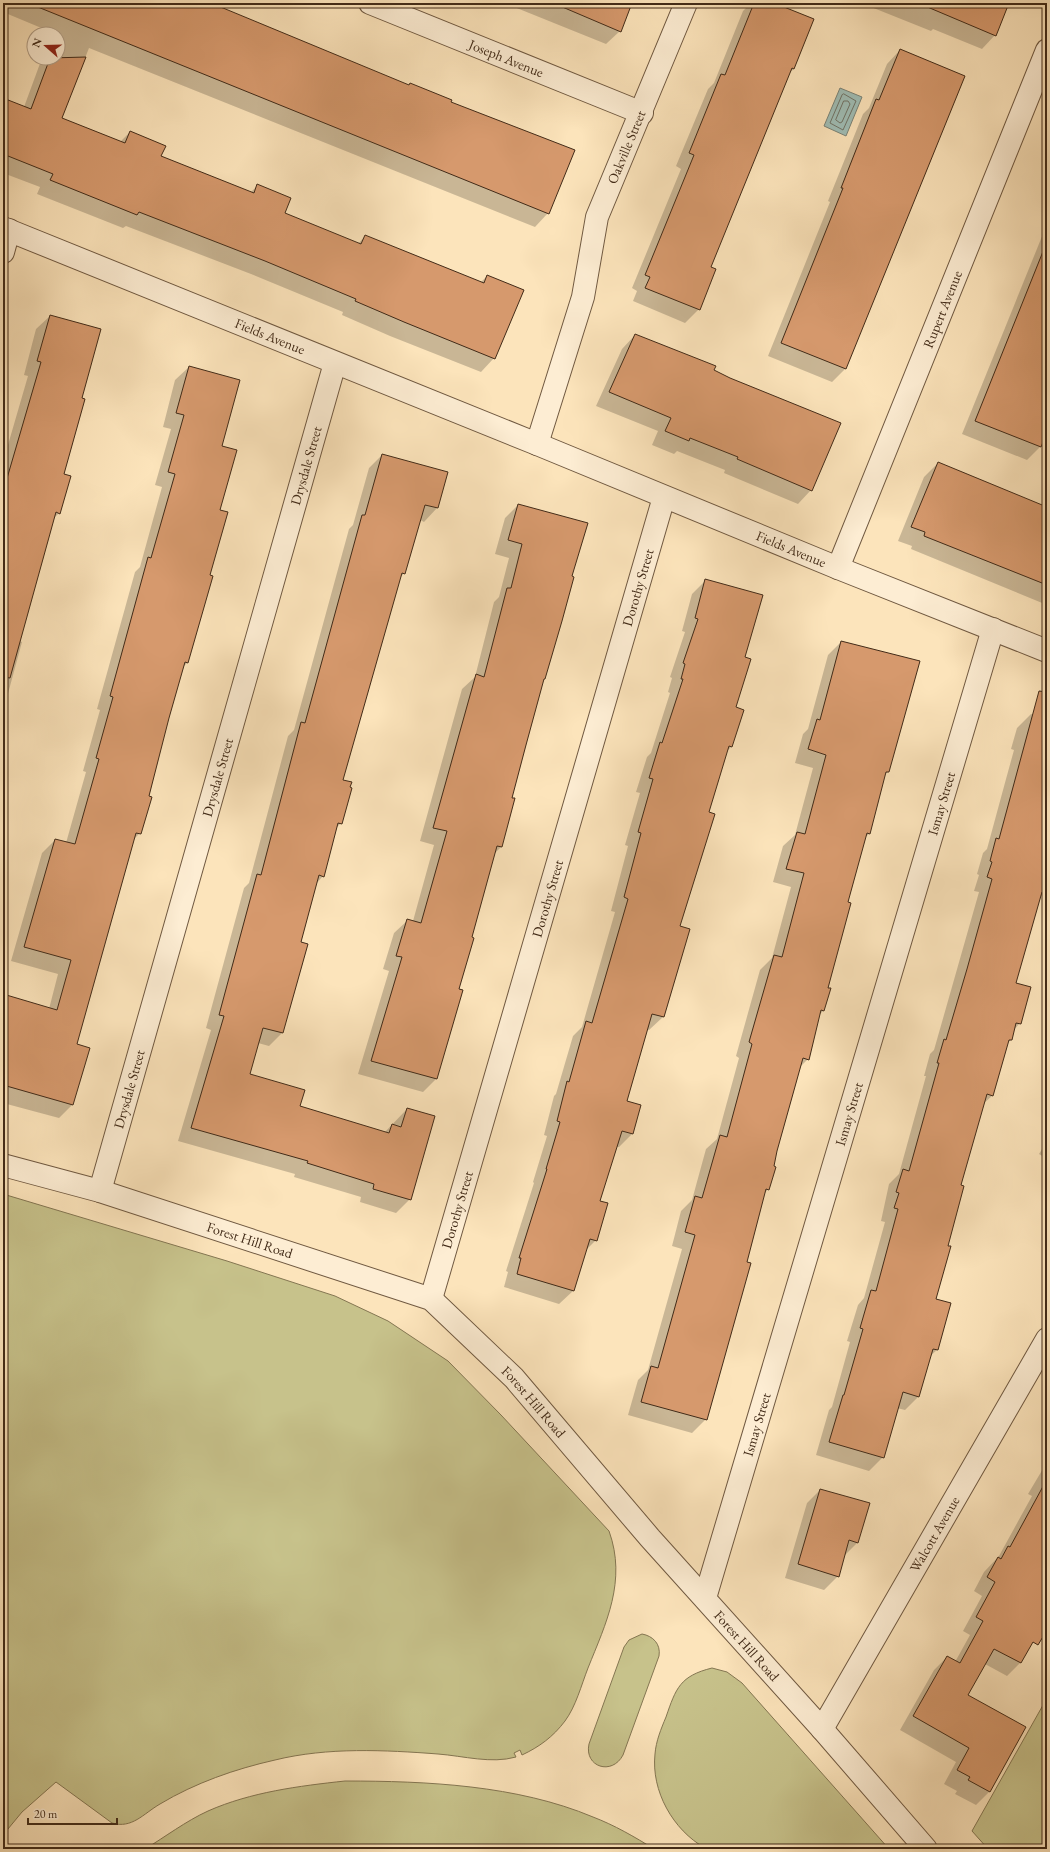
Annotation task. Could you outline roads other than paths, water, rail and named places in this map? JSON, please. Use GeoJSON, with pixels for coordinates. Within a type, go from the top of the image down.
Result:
{"type":"FeatureCollection","features":[{"type":"Feature","properties":{"kind":"street","name":"Joseph Avenue"},"geometry":{"type":"LineString","coordinates":[[370,3],[642,113]]}},
{"type":"Feature","properties":{"kind":"street","name":"Oakville Street"},"geometry":{"type":"LineString","coordinates":[[537,444],[583,297],[597,217],[642,113],[686,3]]}},
{"type":"Feature","properties":{"kind":"street","name":"Rupert Avenue"},"geometry":{"type":"LineString","coordinates":[[838,568],[1047,50]]}},
{"type":"Feature","properties":{"kind":"street","name":"Fields Avenue"},"geometry":{"type":"LineString","coordinates":[[6,229],[537,444],[838,568],[1047,651]]}},
{"type":"Feature","properties":{"kind":"street"},"geometry":{"type":"LineString","coordinates":[[3,252],[6,229]]}},
{"type":"Feature","properties":{"kind":"street","name":"Drysdale Street"},"geometry":{"type":"LineString","coordinates":[[100,1191],[335,363]]}},
{"type":"Feature","properties":{"kind":"street","name":"Dorothy Street"},"geometry":{"type":"LineString","coordinates":[[431,1299],[664,497]]}},
{"type":"Feature","properties":{"kind":"street","name":"Ismay Street"},"geometry":{"type":"LineString","coordinates":[[705,1598],[993,629]]}},
{"type":"Feature","properties":{"kind":"street","name":"Forest Hill Road"},"geometry":{"type":"LineString","coordinates":[[3,1165],[100,1191],[431,1299],[514,1378],[650,1538],[822,1729],[926,1849]]}},
{"type":"Feature","properties":{"kind":"street","name":"Walcott Avenue"},"geometry":{"type":"LineString","coordinates":[[822,1729],[1047,1339]]}},
{"type":"Feature","properties":{"kind":"water"},"geometry":{"type":"Polygon","coordinates":[[[840,88],[862,97],[846,136],[824,126],[840,88]]]}}]}
